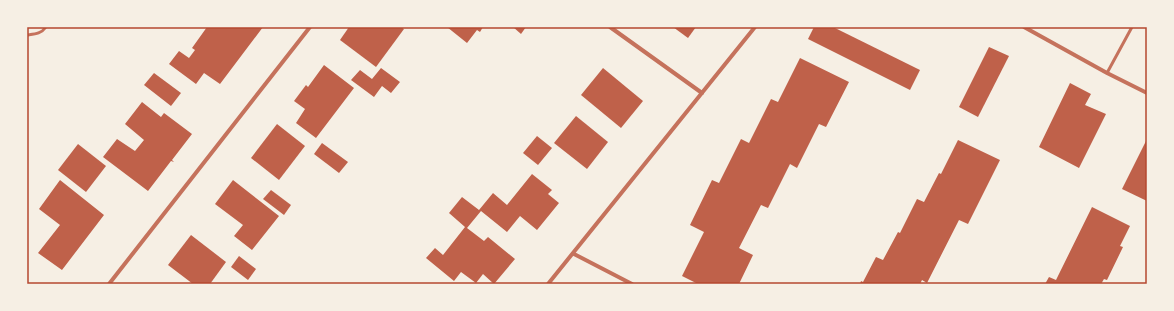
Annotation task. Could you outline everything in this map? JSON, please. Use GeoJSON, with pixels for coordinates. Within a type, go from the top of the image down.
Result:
{"type":"FeatureCollection","features":[{"type":"Feature","properties":{"kind":"street"},"geometry":{"type":"LineString","coordinates":[[109,284],[310,27]]}},
{"type":"Feature","properties":{"kind":"street"},"geometry":{"type":"LineString","coordinates":[[610,27],[702,93]]}},
{"type":"Feature","properties":{"kind":"street"},"geometry":{"type":"LineString","coordinates":[[548,284],[574,254],[755,27]]}},
{"type":"Feature","properties":{"kind":"street"},"geometry":{"type":"LineString","coordinates":[[1024,27],[1107,73],[1147,93]]}},
{"type":"Feature","properties":{"kind":"street"},"geometry":{"type":"LineString","coordinates":[[574,254],[632,284]]}},
{"type":"Feature","properties":{"kind":"lane"},"geometry":{"type":"LineString","coordinates":[[27,35],[41,32],[46,27]]}},
{"type":"Feature","properties":{"kind":"lane"},"geometry":{"type":"LineString","coordinates":[[1107,73],[1132,27]]}},
{"type":"Feature","properties":{"kind":"building"},"geometry":{"type":"Polygon","coordinates":[[[207,27],[263,27],[220,84],[204,73],[196,84],[169,64],[179,51],[189,58],[195,50],[192,48],[207,27]]]}},
{"type":"Feature","properties":{"kind":"building"},"geometry":{"type":"Polygon","coordinates":[[[349,27],[401,27],[404,29],[376,67],[340,40],[349,27]]]}},
{"type":"Feature","properties":{"kind":"building"},"geometry":{"type":"Polygon","coordinates":[[[447,27],[483,27],[480,32],[477,30],[467,43],[447,27]]]}},
{"type":"Feature","properties":{"kind":"building"},"geometry":{"type":"Polygon","coordinates":[[[513,27],[526,27],[521,34],[513,27]]]}},
{"type":"Feature","properties":{"kind":"building"},"geometry":{"type":"Polygon","coordinates":[[[673,27],[696,27],[688,38],[673,27]]]}},
{"type":"Feature","properties":{"kind":"building"},"geometry":{"type":"Polygon","coordinates":[[[814,27],[833,27],[920,70],[910,90],[808,39],[814,27]]]}},
{"type":"Feature","properties":{"kind":"building"},"geometry":{"type":"Polygon","coordinates":[[[989,47],[1009,56],[978,117],[959,107],[989,47]]]}},
{"type":"Feature","properties":{"kind":"building"},"geometry":{"type":"Polygon","coordinates":[[[800,58],[849,82],[826,127],[819,124],[797,168],[790,164],[768,208],[761,205],[739,248],[753,255],[739,284],[698,284],[682,276],[704,232],[690,225],[712,180],[719,183],[741,139],[749,143],[771,99],[778,102],[800,58]]]}},
{"type":"Feature","properties":{"kind":"building"},"geometry":{"type":"Polygon","coordinates":[[[324,65],[354,88],[316,138],[296,123],[305,109],[294,101],[306,85],[308,87],[324,65]]]}},
{"type":"Feature","properties":{"kind":"building"},"geometry":{"type":"Polygon","coordinates":[[[381,68],[400,82],[391,93],[382,86],[374,97],[351,80],[360,70],[372,79],[381,68]]]}},
{"type":"Feature","properties":{"kind":"building"},"geometry":{"type":"Polygon","coordinates":[[[603,68],[643,101],[621,128],[581,95],[603,68]]]}},
{"type":"Feature","properties":{"kind":"building"},"geometry":{"type":"Polygon","coordinates":[[[154,73],[181,93],[171,106],[144,85],[154,73]]]}},
{"type":"Feature","properties":{"kind":"building"},"geometry":{"type":"Polygon","coordinates":[[[1070,83],[1091,94],[1085,105],[1106,114],[1079,168],[1039,147],[1070,83]]]}},
{"type":"Feature","properties":{"kind":"building"},"geometry":{"type":"Polygon","coordinates":[[[142,102],[161,117],[164,113],[192,134],[172,160],[174,162],[171,161],[148,191],[103,157],[117,139],[135,151],[144,140],[125,124],[142,102]]]}},
{"type":"Feature","properties":{"kind":"building"},"geometry":{"type":"Polygon","coordinates":[[[576,116],[608,142],[587,169],[554,143],[576,116]]]}},
{"type":"Feature","properties":{"kind":"building"},"geometry":{"type":"Polygon","coordinates":[[[277,124],[305,146],[279,180],[251,158],[277,124]]]}},
{"type":"Feature","properties":{"kind":"building"},"geometry":{"type":"Polygon","coordinates":[[[537,136],[552,148],[538,165],[523,153],[537,136]]]}},
{"type":"Feature","properties":{"kind":"building"},"geometry":{"type":"Polygon","coordinates":[[[1147,139],[1147,201],[1122,189],[1147,139]]]}},
{"type":"Feature","properties":{"kind":"building"},"geometry":{"type":"Polygon","coordinates":[[[958,140],[1000,160],[968,224],[959,220],[927,283],[922,280],[920,284],[860,284],[861,281],[863,282],[876,257],[883,260],[898,232],[900,233],[917,199],[924,202],[939,173],[941,174],[958,140]]]}},
{"type":"Feature","properties":{"kind":"building"},"geometry":{"type":"Polygon","coordinates":[[[322,143],[348,162],[339,173],[314,154],[322,143]]]}},
{"type":"Feature","properties":{"kind":"building"},"geometry":{"type":"Polygon","coordinates":[[[78,144],[106,166],[86,192],[58,170],[78,144]]]}},
{"type":"Feature","properties":{"kind":"building"},"geometry":{"type":"Polygon","coordinates":[[[532,174],[552,190],[548,194],[559,203],[537,230],[520,216],[507,232],[481,211],[467,228],[484,241],[488,237],[515,259],[494,284],[483,274],[476,283],[461,272],[454,281],[426,258],[435,248],[443,255],[465,227],[449,213],[462,197],[479,210],[493,193],[507,205],[532,174]]]}},
{"type":"Feature","properties":{"kind":"building"},"geometry":{"type":"Polygon","coordinates":[[[60,180],[104,215],[62,270],[38,253],[60,225],[39,209],[60,180]]]}},
{"type":"Feature","properties":{"kind":"building"},"geometry":{"type":"Polygon","coordinates":[[[233,180],[279,216],[252,250],[234,236],[243,225],[215,204],[233,180]]]}},
{"type":"Feature","properties":{"kind":"building"},"geometry":{"type":"Polygon","coordinates":[[[271,190],[291,205],[284,215],[263,199],[271,190]]]}},
{"type":"Feature","properties":{"kind":"building"},"geometry":{"type":"Polygon","coordinates":[[[1092,207],[1130,226],[1120,246],[1123,247],[1107,280],[1104,279],[1101,284],[1045,284],[1049,277],[1056,280],[1092,207]]]}},
{"type":"Feature","properties":{"kind":"building"},"geometry":{"type":"Polygon","coordinates":[[[191,235],[226,262],[210,284],[193,284],[168,265],[191,235]]]}},
{"type":"Feature","properties":{"kind":"building"},"geometry":{"type":"Polygon","coordinates":[[[239,256],[256,269],[248,280],[231,267],[239,256]]]}}]}
